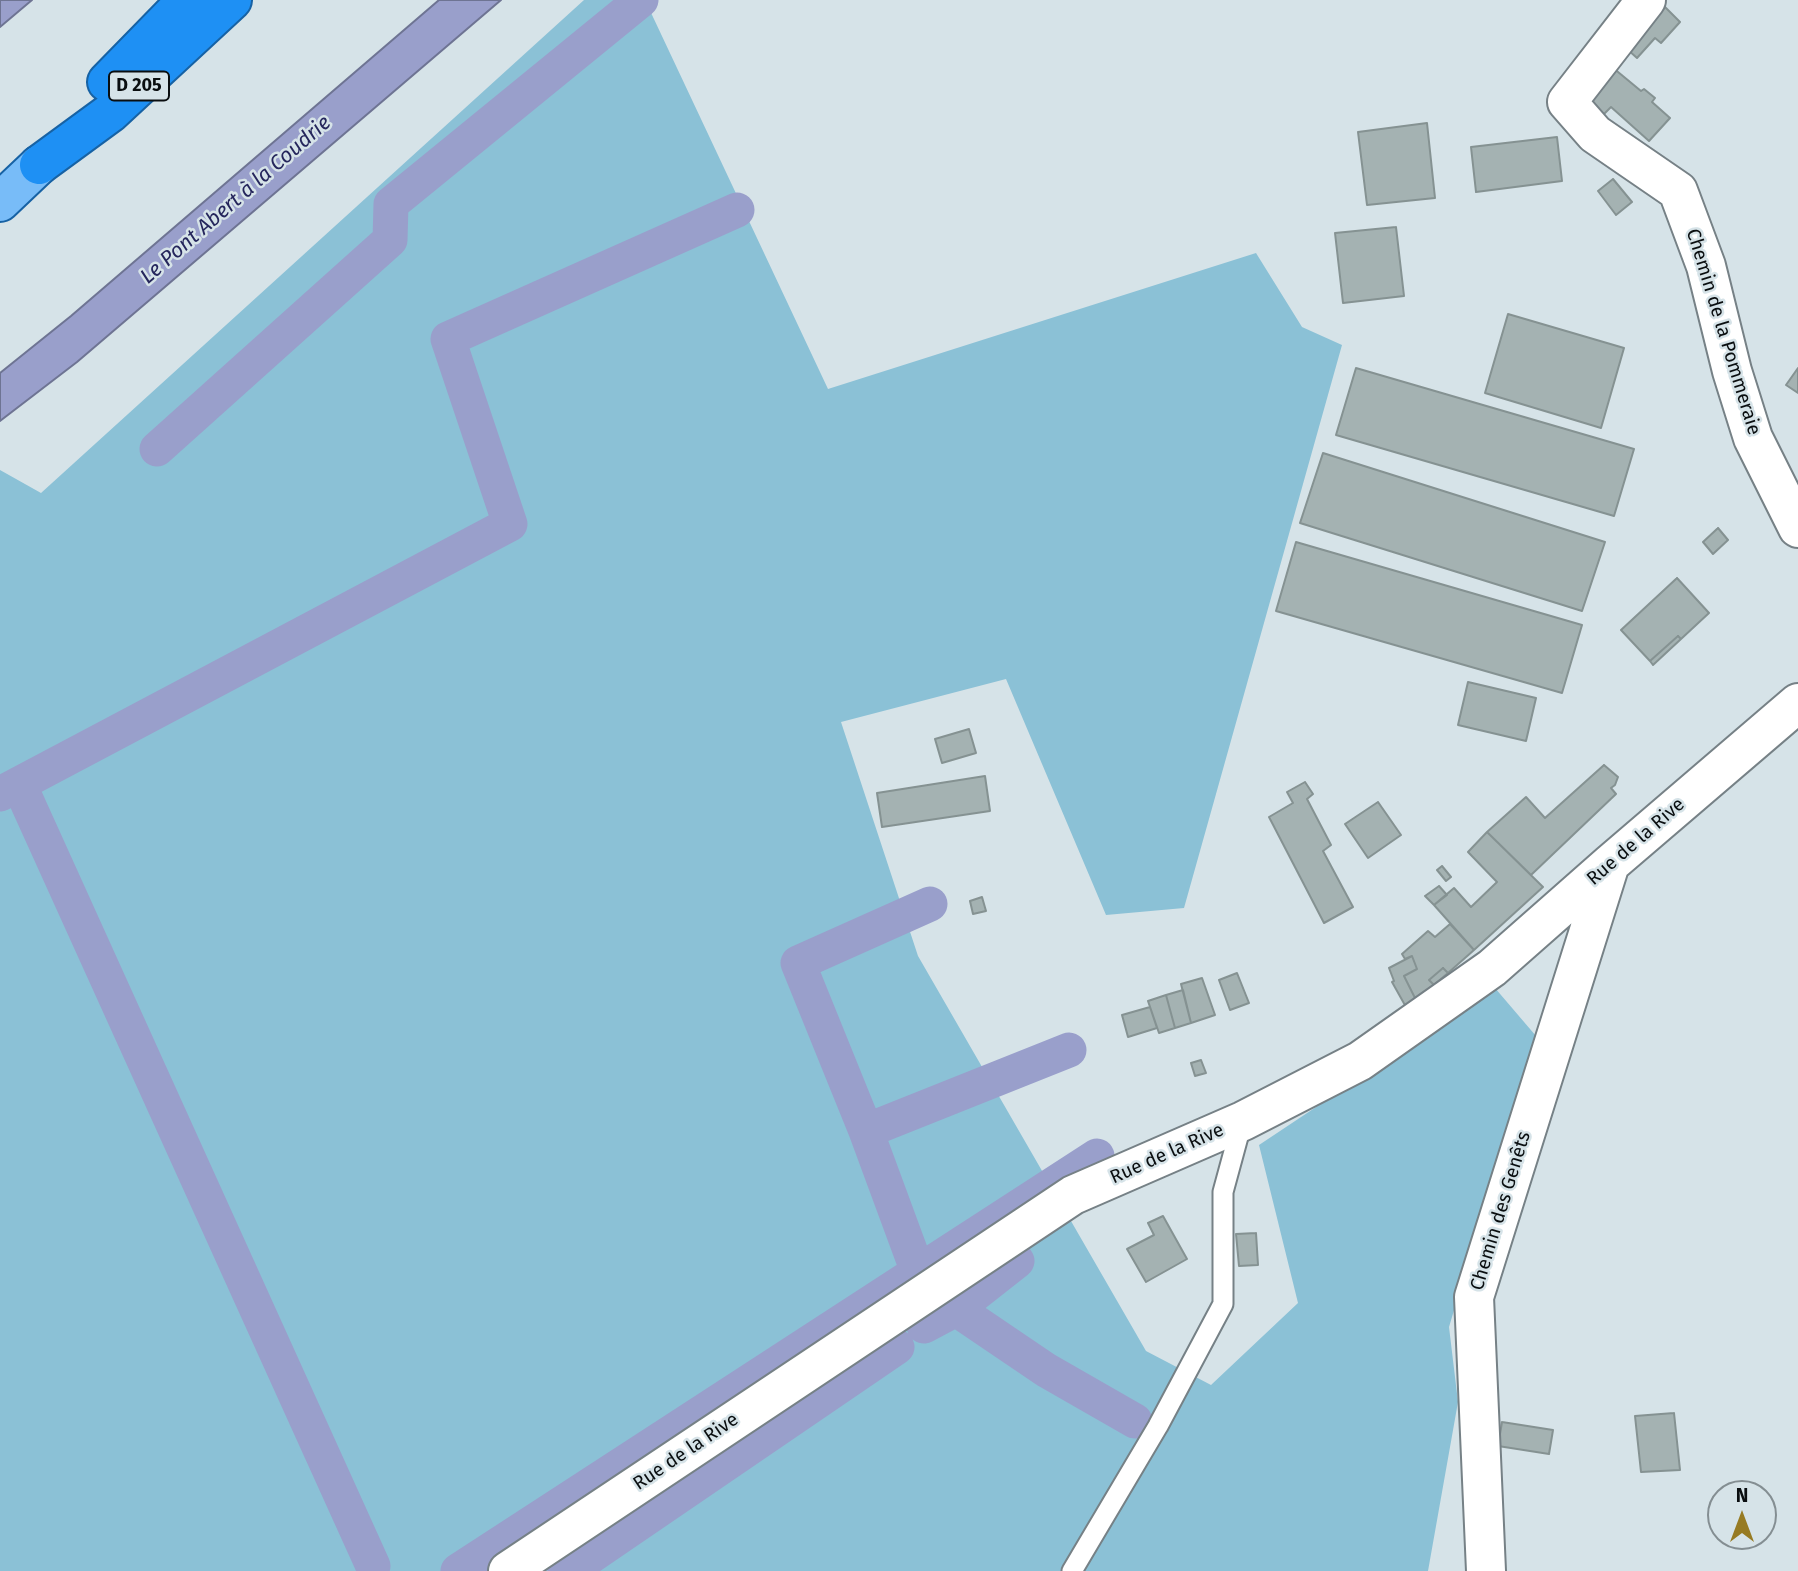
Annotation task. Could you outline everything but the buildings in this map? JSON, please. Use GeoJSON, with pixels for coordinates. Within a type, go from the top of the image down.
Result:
{"type":"FeatureCollection","features":[{"type":"Feature","properties":{"kind":"highway","name":"D 205"},"geometry":{"type":"LineString","coordinates":[[39,164],[93,97],[187,0]]}},
{"type":"Feature","properties":{"kind":"highway","name":"D 205"},"geometry":{"type":"LineString","coordinates":[[39,164],[110,113],[232,0]]}},
{"type":"Feature","properties":{"kind":"main road","name":"D 205"},"geometry":{"type":"LineString","coordinates":[[0,202],[39,164]]}},
{"type":"Feature","properties":{"kind":"street","name":"Chemin de la Pommeraie"},"geometry":{"type":"LineString","coordinates":[[1646,0],[1567,102],[1595,134],[1678,191],[1706,266],[1732,371],[1753,438],[1798,528]]}},
{"type":"Feature","properties":{"kind":"street","name":"Rue de la Rive"},"geometry":{"type":"LineString","coordinates":[[508,1571],[1073,1195],[1243,1121],[1360,1061],[1492,968],[1798,703]]}},
{"type":"Feature","properties":{"kind":"street","name":"Chemin des Genêts"},"geometry":{"type":"LineString","coordinates":[[1486,1571],[1474,1297],[1610,864]]}},
{"type":"Feature","properties":{"kind":"lane"},"geometry":{"type":"LineString","coordinates":[[1072,1571],[1158,1426],[1223,1304],[1223,1192],[1243,1121]]}},
{"type":"Feature","properties":{"kind":"shaded area"},"geometry":{"type":"Polygon","coordinates":[[[584,0],[645,0],[828,389],[1256,253],[1302,327],[1342,345],[1184,908],[1106,915],[1006,679],[841,722],[918,956],[1146,1351],[1211,1385],[1298,1303],[1259,1145],[1495,988],[1536,1036],[1449,1327],[1458,1402],[1428,1571],[0,1571],[0,470],[41,493],[584,0]]]}},
{"type":"Feature","properties":{"kind":"water"},"geometry":{"type":"Polygon","coordinates":[[[0,0],[32,0],[0,27],[0,0]]]}},
{"type":"Feature","properties":{"kind":"water","name":"Le Pont Abert à la Coudrie"},"geometry":{"type":"Polygon","coordinates":[[[439,0],[501,0],[77,362],[0,421],[0,373],[71,316],[439,0]]]}},
{"type":"Feature","properties":{"kind":"waterway"},"geometry":{"type":"LineString","coordinates":[[157,449],[390,240],[391,204],[641,0]]}},
{"type":"Feature","properties":{"kind":"waterway"},"geometry":{"type":"LineString","coordinates":[[0,794],[510,524],[448,339],[737,210]]}},
{"type":"Feature","properties":{"kind":"waterway"},"geometry":{"type":"LineString","coordinates":[[19,784],[373,1566]]}},
{"type":"Feature","properties":{"kind":"waterway"},"geometry":{"type":"LineString","coordinates":[[930,904],[798,963],[866,1131],[1069,1050]]}},
{"type":"Feature","properties":{"kind":"waterway"},"geometry":{"type":"LineString","coordinates":[[866,1131],[918,1272],[1097,1156]]}},
{"type":"Feature","properties":{"kind":"waterway"},"geometry":{"type":"LineString","coordinates":[[1017,1261],[956,1309],[1046,1370],[1135,1421]]}},
{"type":"Feature","properties":{"kind":"waterway"},"geometry":{"type":"LineString","coordinates":[[458,1571],[918,1272]]}},
{"type":"Feature","properties":{"kind":"waterway"},"geometry":{"type":"LineString","coordinates":[[924,1326],[956,1309]]}},
{"type":"Feature","properties":{"kind":"waterway"},"geometry":{"type":"LineString","coordinates":[[565,1571],[591,1556],[897,1347]]}}]}
